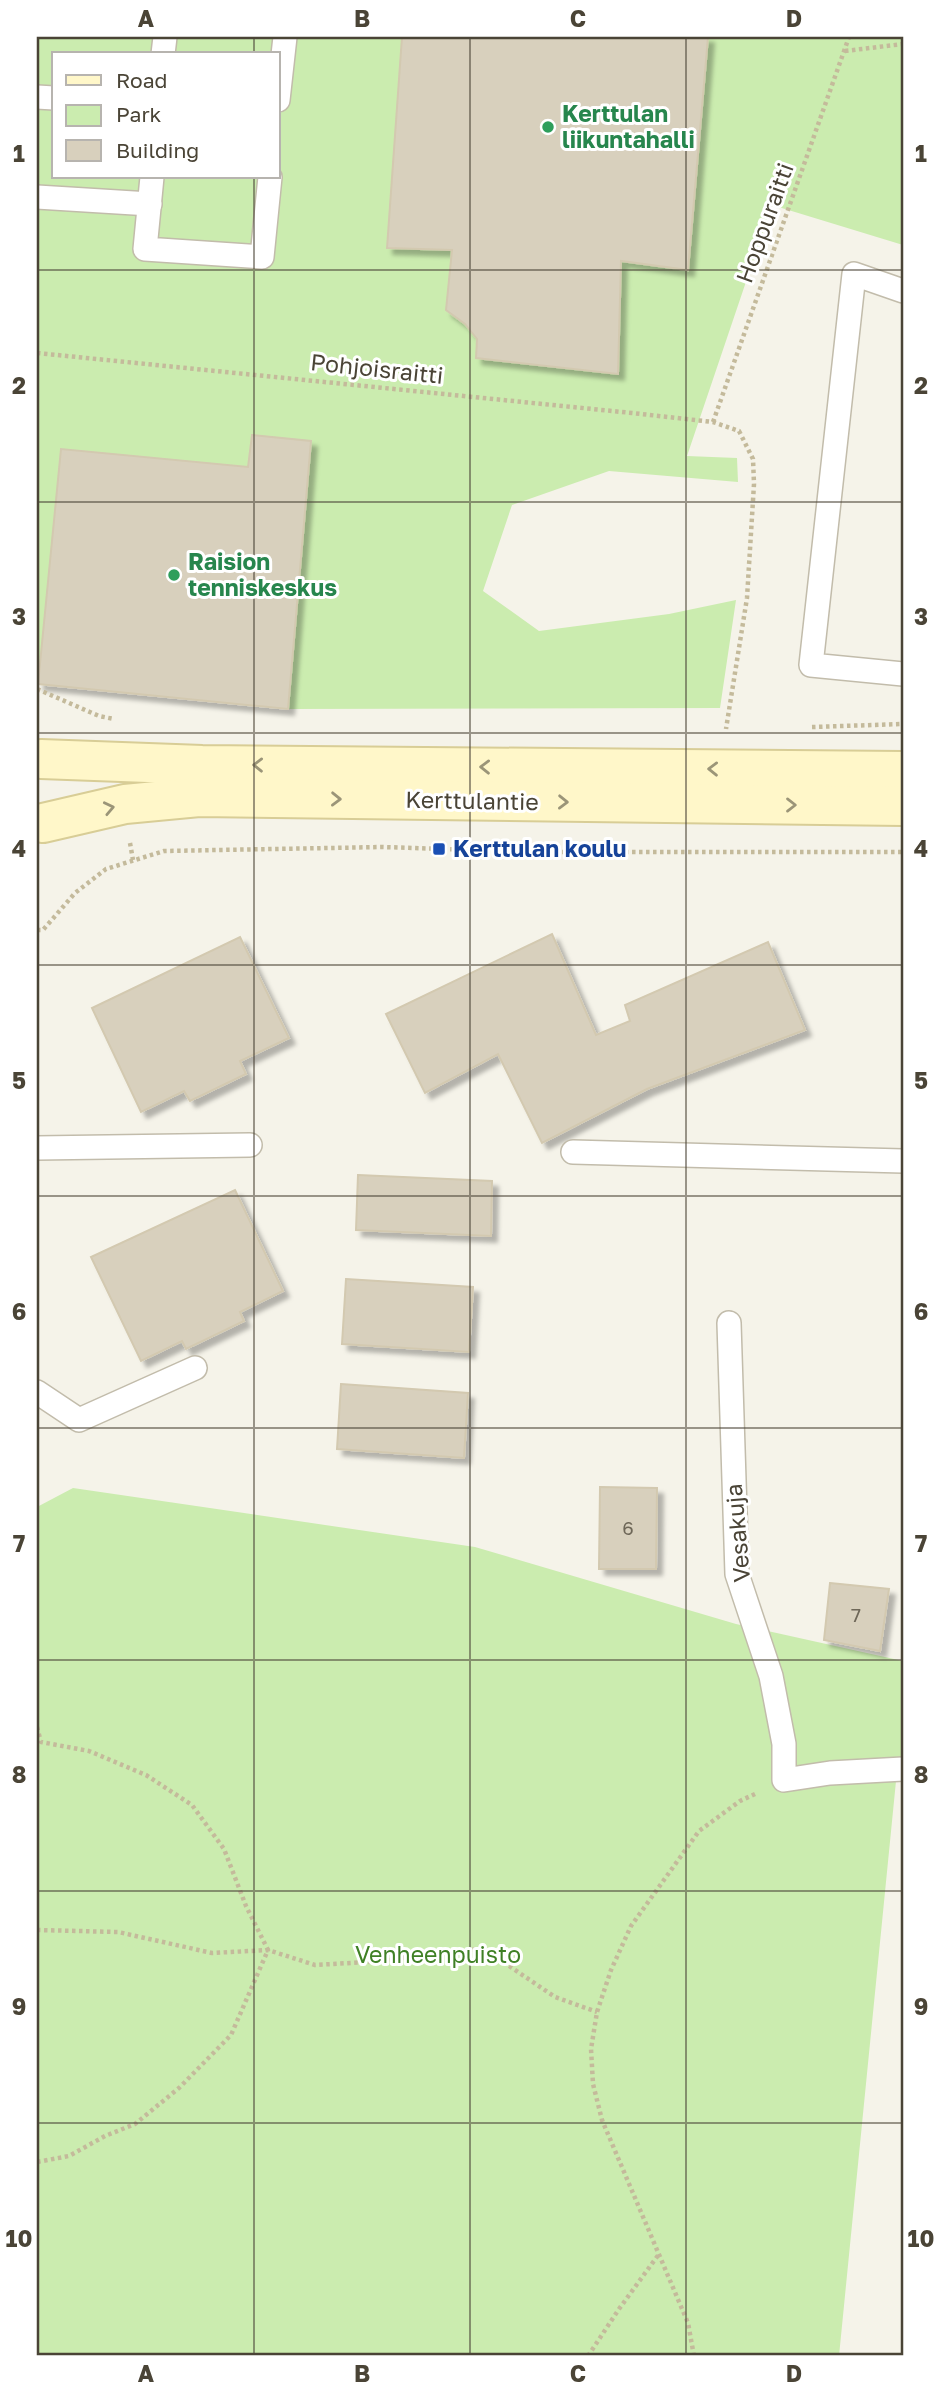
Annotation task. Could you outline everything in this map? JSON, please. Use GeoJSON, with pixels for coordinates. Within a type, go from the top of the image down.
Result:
{"type":"FeatureCollection","features":[{"type":"Feature","properties":{"kind":"street","name":"Kerttulantie"},"geometry":{"type":"LineString","coordinates":[[39,756],[202,765],[903,771]]}},
{"type":"Feature","properties":{"kind":"street"},"geometry":{"type":"LineString","coordinates":[[39,756],[50,791],[48,808],[40,828]]}},
{"type":"Feature","properties":{"kind":"street","name":"Kerttulantie"},"geometry":{"type":"LineString","coordinates":[[40,828],[125,804],[199,797],[903,806]]}},
{"type":"Feature","properties":{"kind":"lane"},"geometry":{"type":"LineString","coordinates":[[280,82],[285,37]]}},
{"type":"Feature","properties":{"kind":"lane"},"geometry":{"type":"LineString","coordinates":[[152,178],[145,248],[262,257],[270,178]]}},
{"type":"Feature","properties":{"kind":"lane"},"geometry":{"type":"LineString","coordinates":[[37,197],[150,204]]}},
{"type":"Feature","properties":{"kind":"lane"},"geometry":{"type":"LineString","coordinates":[[903,290],[854,274],[811,665],[903,674]]}},
{"type":"Feature","properties":{"kind":"lane"},"geometry":{"type":"LineString","coordinates":[[37,1148],[250,1145]]}},
{"type":"Feature","properties":{"kind":"lane"},"geometry":{"type":"LineString","coordinates":[[573,1152],[903,1161]]}},
{"type":"Feature","properties":{"kind":"lane","name":"Vesakuja"},"geometry":{"type":"LineString","coordinates":[[729,1323],[737,1574],[771,1676],[784,1744],[784,1780]]}},
{"type":"Feature","properties":{"kind":"lane"},"geometry":{"type":"LineString","coordinates":[[37,1392],[79,1420],[195,1368]]}},
{"type":"Feature","properties":{"kind":"lane"},"geometry":{"type":"LineString","coordinates":[[784,1780],[831,1773],[903,1769]]}},
{"type":"Feature","properties":{"kind":"path","name":"Hoppuraitti"},"geometry":{"type":"LineString","coordinates":[[713,422],[849,37]]}},
{"type":"Feature","properties":{"kind":"path"},"geometry":{"type":"LineString","coordinates":[[845,51],[903,44]]}},
{"type":"Feature","properties":{"kind":"path","name":"Pohjoisraitti"},"geometry":{"type":"LineString","coordinates":[[37,353],[713,422]]}},
{"type":"Feature","properties":{"kind":"path"},"geometry":{"type":"LineString","coordinates":[[713,422],[739,431],[753,459],[747,598],[726,730]]}},
{"type":"Feature","properties":{"kind":"path"},"geometry":{"type":"LineString","coordinates":[[37,930],[43,930],[75,893],[106,869],[164,851],[383,847],[537,852],[903,852]]}},
{"type":"Feature","properties":{"kind":"path"},"geometry":{"type":"LineString","coordinates":[[37,1727],[41,1742],[89,1751],[146,1775],[192,1805],[224,1849],[246,1906],[268,1950]]}},
{"type":"Feature","properties":{"kind":"path"},"geometry":{"type":"LineString","coordinates":[[694,2356],[688,2323],[602,2120],[593,2084],[591,2049],[597,2012],[611,1969],[631,1926],[699,1832],[740,1801],[784,1780]]}},
{"type":"Feature","properties":{"kind":"path"},"geometry":{"type":"LineString","coordinates":[[37,1930],[118,1932],[212,1953],[268,1950],[315,1965],[384,1961],[440,1952],[484,1949],[555,1997],[597,2012]]}},
{"type":"Feature","properties":{"kind":"path"},"geometry":{"type":"LineString","coordinates":[[37,2162],[69,2156],[105,2136],[135,2124],[179,2088],[231,2035],[268,1950]]}},
{"type":"Feature","properties":{"kind":"path"},"geometry":{"type":"LineString","coordinates":[[588,2356],[659,2254]]}},
{"type":"Feature","properties":{"kind":"green space"},"geometry":{"type":"Polygon","coordinates":[[[37,37],[903,37],[903,245],[772,205],[687,456],[737,458],[738,482],[609,471],[512,505],[483,591],[539,631],[669,614],[736,600],[720,708],[288,709],[38,684],[37,37]]]}},
{"type":"Feature","properties":{"kind":"green space","name":"Venheenpuisto"},"geometry":{"type":"Polygon","coordinates":[[[73,1488],[475,1547],[736,1624],[903,1661],[903,1752],[896,1781],[839,2356],[37,2356],[37,1507],[73,1488]]]}},
{"type":"Feature","properties":{"kind":"building","name":"Kerttulan liikuntahalli"},"geometry":{"type":"Polygon","coordinates":[[[402,37],[708,37],[688,270],[621,261],[618,374],[476,358],[477,339],[465,324],[446,310],[452,250],[387,248],[402,37]]]}},
{"type":"Feature","properties":{"kind":"building","name":"Raision tenniskeskus"},"geometry":{"type":"Polygon","coordinates":[[[252,435],[311,441],[288,709],[38,684],[61,449],[248,467],[252,435]]]}},
{"type":"Feature","properties":{"kind":"building"},"geometry":{"type":"Polygon","coordinates":[[[552,934],[596,1035],[630,1021],[625,1005],[768,942],[805,1030],[647,1089],[542,1143],[498,1054],[425,1093],[386,1014],[552,934]]]}},
{"type":"Feature","properties":{"kind":"building"},"geometry":{"type":"Polygon","coordinates":[[[240,937],[289,1038],[240,1061],[246,1074],[190,1101],[184,1091],[141,1112],[92,1008],[240,937]]]}},
{"type":"Feature","properties":{"kind":"building"},"geometry":{"type":"Polygon","coordinates":[[[358,1175],[492,1181],[491,1236],[356,1230],[358,1175]]]}},
{"type":"Feature","properties":{"kind":"building"},"geometry":{"type":"Polygon","coordinates":[[[235,1190],[283,1291],[240,1312],[244,1321],[186,1349],[182,1341],[141,1361],[91,1257],[235,1190]]]}},
{"type":"Feature","properties":{"kind":"building"},"geometry":{"type":"Polygon","coordinates":[[[346,1279],[473,1287],[469,1352],[342,1344],[346,1279]]]}},
{"type":"Feature","properties":{"kind":"building"},"geometry":{"type":"Polygon","coordinates":[[[341,1384],[468,1393],[464,1458],[337,1449],[341,1384]]]}},
{"type":"Feature","properties":{"kind":"building"},"geometry":{"type":"Polygon","coordinates":[[[600,1487],[657,1488],[656,1569],[599,1569],[600,1487]]]}},
{"type":"Feature","properties":{"kind":"building"},"geometry":{"type":"Polygon","coordinates":[[[830,1583],[889,1589],[880,1651],[824,1640],[830,1583]]]}},
{"type":"Feature","properties":{"kind":"place","name":"Kerttulan liikuntahalli"},"geometry":{"type":"Point","coordinates":[548,127]}},
{"type":"Feature","properties":{"kind":"place","name":"Raision tenniskeskus"},"geometry":{"type":"Point","coordinates":[174,575]}},
{"type":"Feature","properties":{"kind":"place","name":"Kerttulan koulu"},"geometry":{"type":"Point","coordinates":[439,849]}}]}
